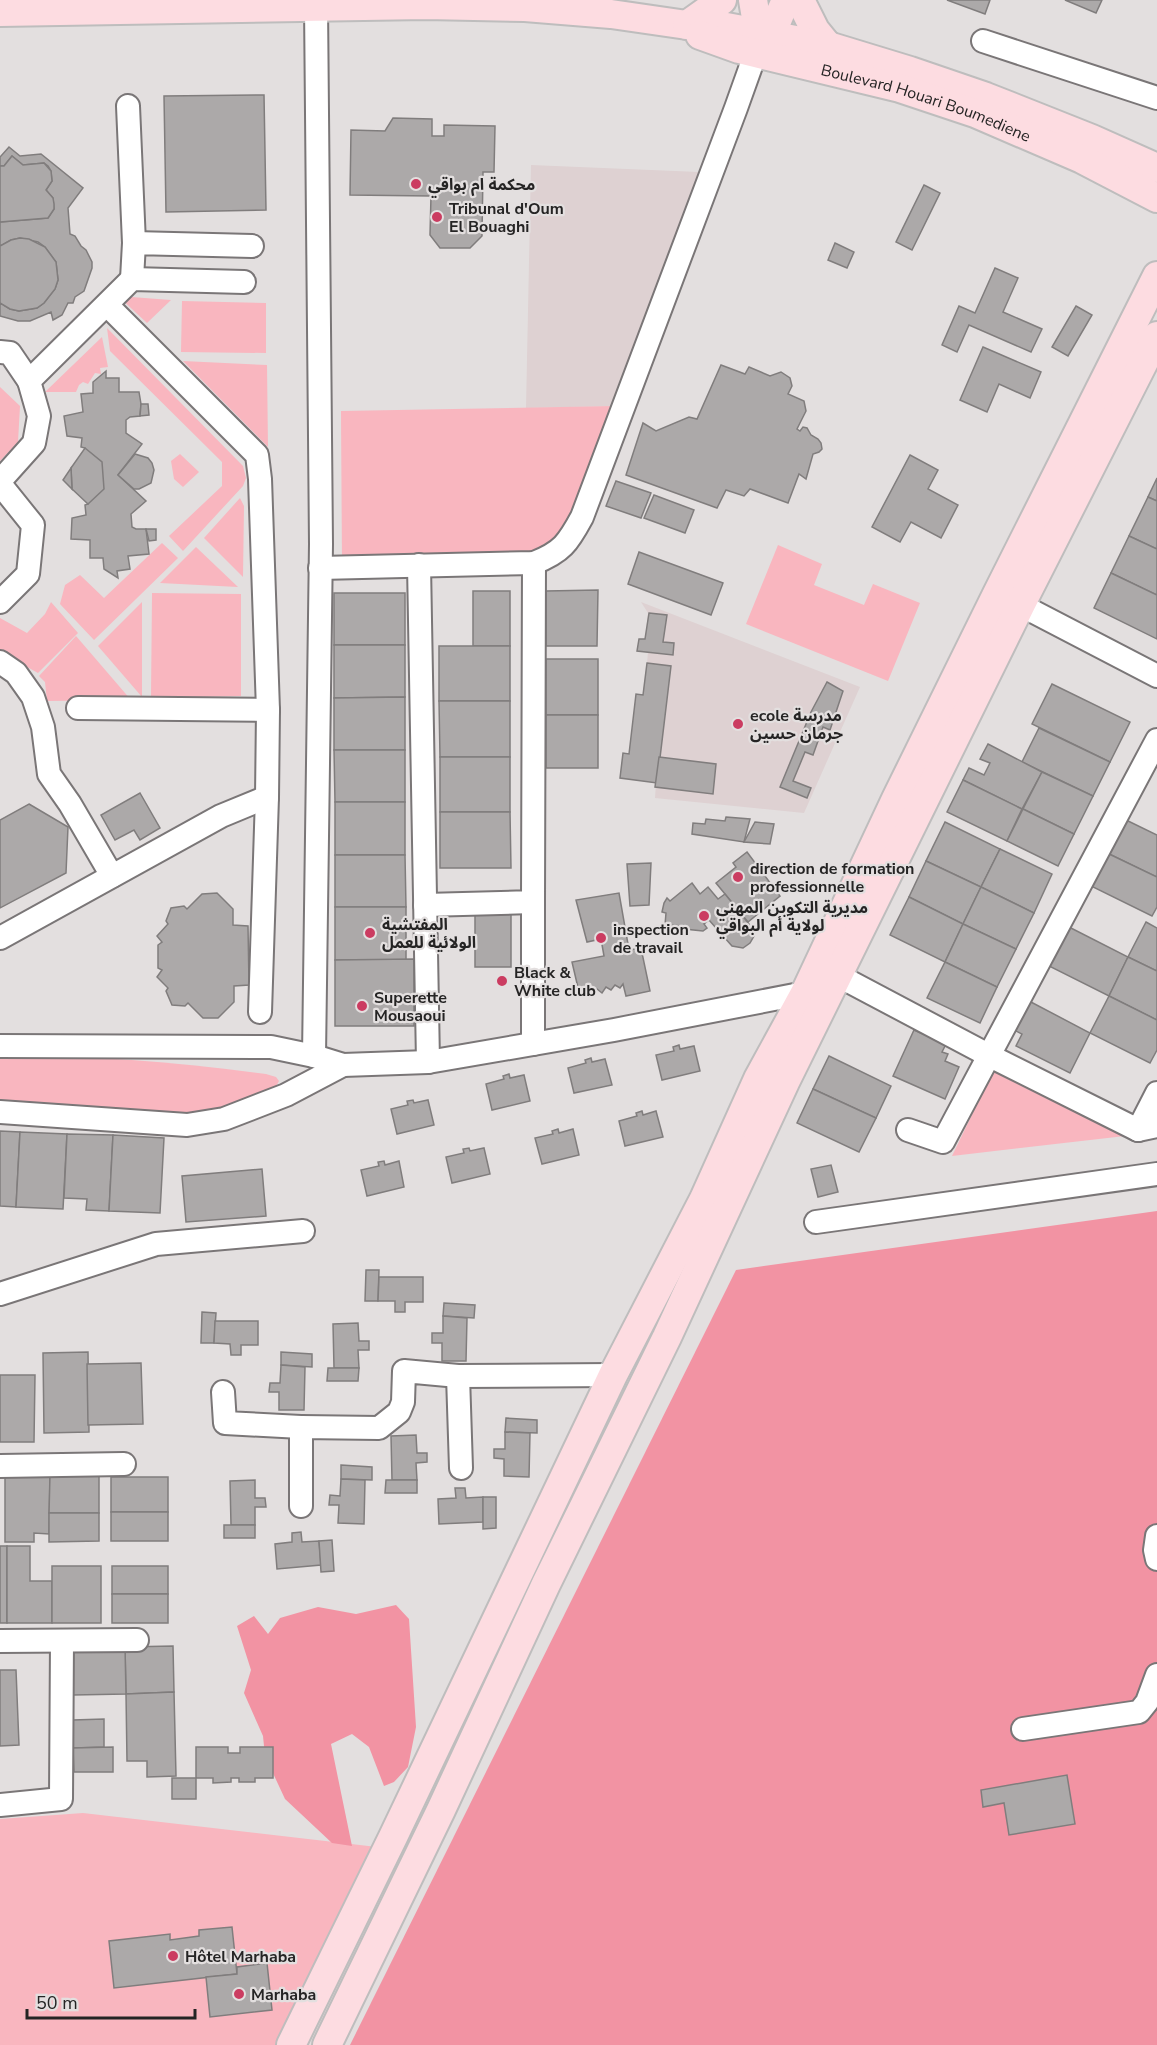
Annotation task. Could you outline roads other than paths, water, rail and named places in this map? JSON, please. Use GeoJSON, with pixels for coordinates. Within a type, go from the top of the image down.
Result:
{"type":"FeatureCollection","features":[{"type":"Feature","properties":{"kind":"main road"},"geometry":{"type":"LineString","coordinates":[[687,25],[722,0]]}},
{"type":"Feature","properties":{"kind":"main road"},"geometry":{"type":"LineString","coordinates":[[753,0],[759,43]]}},
{"type":"Feature","properties":{"kind":"main road"},"geometry":{"type":"LineString","coordinates":[[759,43],[776,23],[786,0]]}},
{"type":"Feature","properties":{"kind":"main road"},"geometry":{"type":"LineString","coordinates":[[800,0],[816,30],[828,46]]}},
{"type":"Feature","properties":{"kind":"main road","name":"Boulevard Houari Boumediene"},"geometry":{"type":"LineString","coordinates":[[0,12],[426,4],[525,7],[611,14],[687,25],[721,26],[759,43],[975,113],[1082,159],[1157,198]]}},
{"type":"Feature","properties":{"kind":"main road","name":"Boulevard Houari Boumediene"},"geometry":{"type":"LineString","coordinates":[[759,43],[828,46],[986,97],[1092,139],[1157,168]]}},
{"type":"Feature","properties":{"kind":"main road"},"geometry":{"type":"LineString","coordinates":[[327,2045],[441,1810],[546,1584],[667,1337],[837,975],[1157,276]]}},
{"type":"Feature","properties":{"kind":"main road"},"geometry":{"type":"LineString","coordinates":[[291,2045],[614,1375],[704,1199],[758,1079],[805,993],[896,799],[1157,336]]}},
{"type":"Feature","properties":{"kind":"street"},"geometry":{"type":"LineString","coordinates":[[314,1056],[320,568],[316,5]]}},
{"type":"Feature","properties":{"kind":"street"},"geometry":{"type":"LineString","coordinates":[[983,41],[1157,98]]}},
{"type":"Feature","properties":{"kind":"street"},"geometry":{"type":"LineString","coordinates":[[320,568],[534,563],[553,555],[570,539],[582,517],[759,43]]}},
{"type":"Feature","properties":{"kind":"street"},"geometry":{"type":"LineString","coordinates":[[29,381],[132,279],[134,243],[128,106]]}},
{"type":"Feature","properties":{"kind":"street"},"geometry":{"type":"LineString","coordinates":[[134,243],[252,246]]}},
{"type":"Feature","properties":{"kind":"street"},"geometry":{"type":"LineString","coordinates":[[132,279],[244,282]]}},
{"type":"Feature","properties":{"kind":"street"},"geometry":{"type":"LineString","coordinates":[[107,305],[257,455],[260,479],[268,710],[260,1012]]}},
{"type":"Feature","properties":{"kind":"street"},"geometry":{"type":"LineString","coordinates":[[0,352],[10,353],[29,381],[39,416],[34,443],[0,482],[33,525],[28,574],[0,602]]}},
{"type":"Feature","properties":{"kind":"street"},"geometry":{"type":"LineString","coordinates":[[533,1044],[534,563]]}},
{"type":"Feature","properties":{"kind":"street"},"geometry":{"type":"LineString","coordinates":[[419,565],[428,1062]]}},
{"type":"Feature","properties":{"kind":"street"},"geometry":{"type":"LineString","coordinates":[[1009,599],[1157,676]]}},
{"type":"Feature","properties":{"kind":"street"},"geometry":{"type":"LineString","coordinates":[[0,662],[16,673],[33,697],[43,727],[49,774],[70,804],[112,876]]}},
{"type":"Feature","properties":{"kind":"street"},"geometry":{"type":"LineString","coordinates":[[78,708],[268,710]]}},
{"type":"Feature","properties":{"kind":"street"},"geometry":{"type":"LineString","coordinates":[[908,1130],[944,1142],[1157,740]]}},
{"type":"Feature","properties":{"kind":"street"},"geometry":{"type":"LineString","coordinates":[[0,938],[221,816],[267,797]]}},
{"type":"Feature","properties":{"kind":"street"},"geometry":{"type":"LineString","coordinates":[[425,905],[533,902]]}},
{"type":"Feature","properties":{"kind":"street"},"geometry":{"type":"LineString","coordinates":[[0,1046],[271,1047],[343,1065],[428,1062],[805,993],[837,975],[990,1056],[1148,1128],[1157,1094]]}},
{"type":"Feature","properties":{"kind":"street"},"geometry":{"type":"LineString","coordinates":[[0,1112],[188,1125],[224,1119],[286,1095],[343,1065]]}},
{"type":"Feature","properties":{"kind":"street"},"geometry":{"type":"LineString","coordinates":[[816,1222],[1157,1174]]}},
{"type":"Feature","properties":{"kind":"street"},"geometry":{"type":"LineString","coordinates":[[0,1294],[156,1244],[303,1231]]}},
{"type":"Feature","properties":{"kind":"street"},"geometry":{"type":"LineString","coordinates":[[223,1392],[225,1423],[379,1428],[399,1412],[403,1402],[404,1371],[458,1376],[614,1375]]}},
{"type":"Feature","properties":{"kind":"street"},"geometry":{"type":"LineString","coordinates":[[458,1376],[461,1468]]}},
{"type":"Feature","properties":{"kind":"street"},"geometry":{"type":"LineString","coordinates":[[301,1506],[302,1427]]}},
{"type":"Feature","properties":{"kind":"street"},"geometry":{"type":"LineString","coordinates":[[0,1466],[124,1464]]}},
{"type":"Feature","properties":{"kind":"street"},"geometry":{"type":"LineString","coordinates":[[1157,1536],[1155,1550],[1157,1559]]}},
{"type":"Feature","properties":{"kind":"street"},"geometry":{"type":"LineString","coordinates":[[0,1641],[137,1640]]}},
{"type":"Feature","properties":{"kind":"street"},"geometry":{"type":"LineString","coordinates":[[0,1805],[61,1799],[62,1641]]}},
{"type":"Feature","properties":{"kind":"street"},"geometry":{"type":"LineString","coordinates":[[1023,1729],[1139,1712],[1147,1702],[1157,1675]]}},
{"type":"Feature","properties":{"kind":"place","name":"محكمة ام بواقي"},"geometry":{"type":"Point","coordinates":[416,184]}},
{"type":"Feature","properties":{"kind":"place","name":"Tribunal d'Oum El Bouaghi"},"geometry":{"type":"Point","coordinates":[437,217]}},
{"type":"Feature","properties":{"kind":"place","name":"ecole مدرسة جرمان حسين"},"geometry":{"type":"Point","coordinates":[738,724]}},
{"type":"Feature","properties":{"kind":"place","name":"direction de formation professionnelle"},"geometry":{"type":"Point","coordinates":[738,877]}},
{"type":"Feature","properties":{"kind":"place","name":"مديرية التكوين المهني لولاية أم البواقي"},"geometry":{"type":"Point","coordinates":[704,916]}},
{"type":"Feature","properties":{"kind":"place","name":"المفتشية الولائية للعمل"},"geometry":{"type":"Point","coordinates":[370,933]}},
{"type":"Feature","properties":{"kind":"place","name":"inspection de travail"},"geometry":{"type":"Point","coordinates":[601,938]}},
{"type":"Feature","properties":{"kind":"place","name":"Black & White club"},"geometry":{"type":"Point","coordinates":[502,981]}},
{"type":"Feature","properties":{"kind":"place","name":"Superette Mousaoui"},"geometry":{"type":"Point","coordinates":[362,1006]}},
{"type":"Feature","properties":{"kind":"place","name":"Hôtel Marhaba"},"geometry":{"type":"Point","coordinates":[173,1956]}},
{"type":"Feature","properties":{"kind":"place","name":"Marhaba"},"geometry":{"type":"Point","coordinates":[239,1994]}}]}
